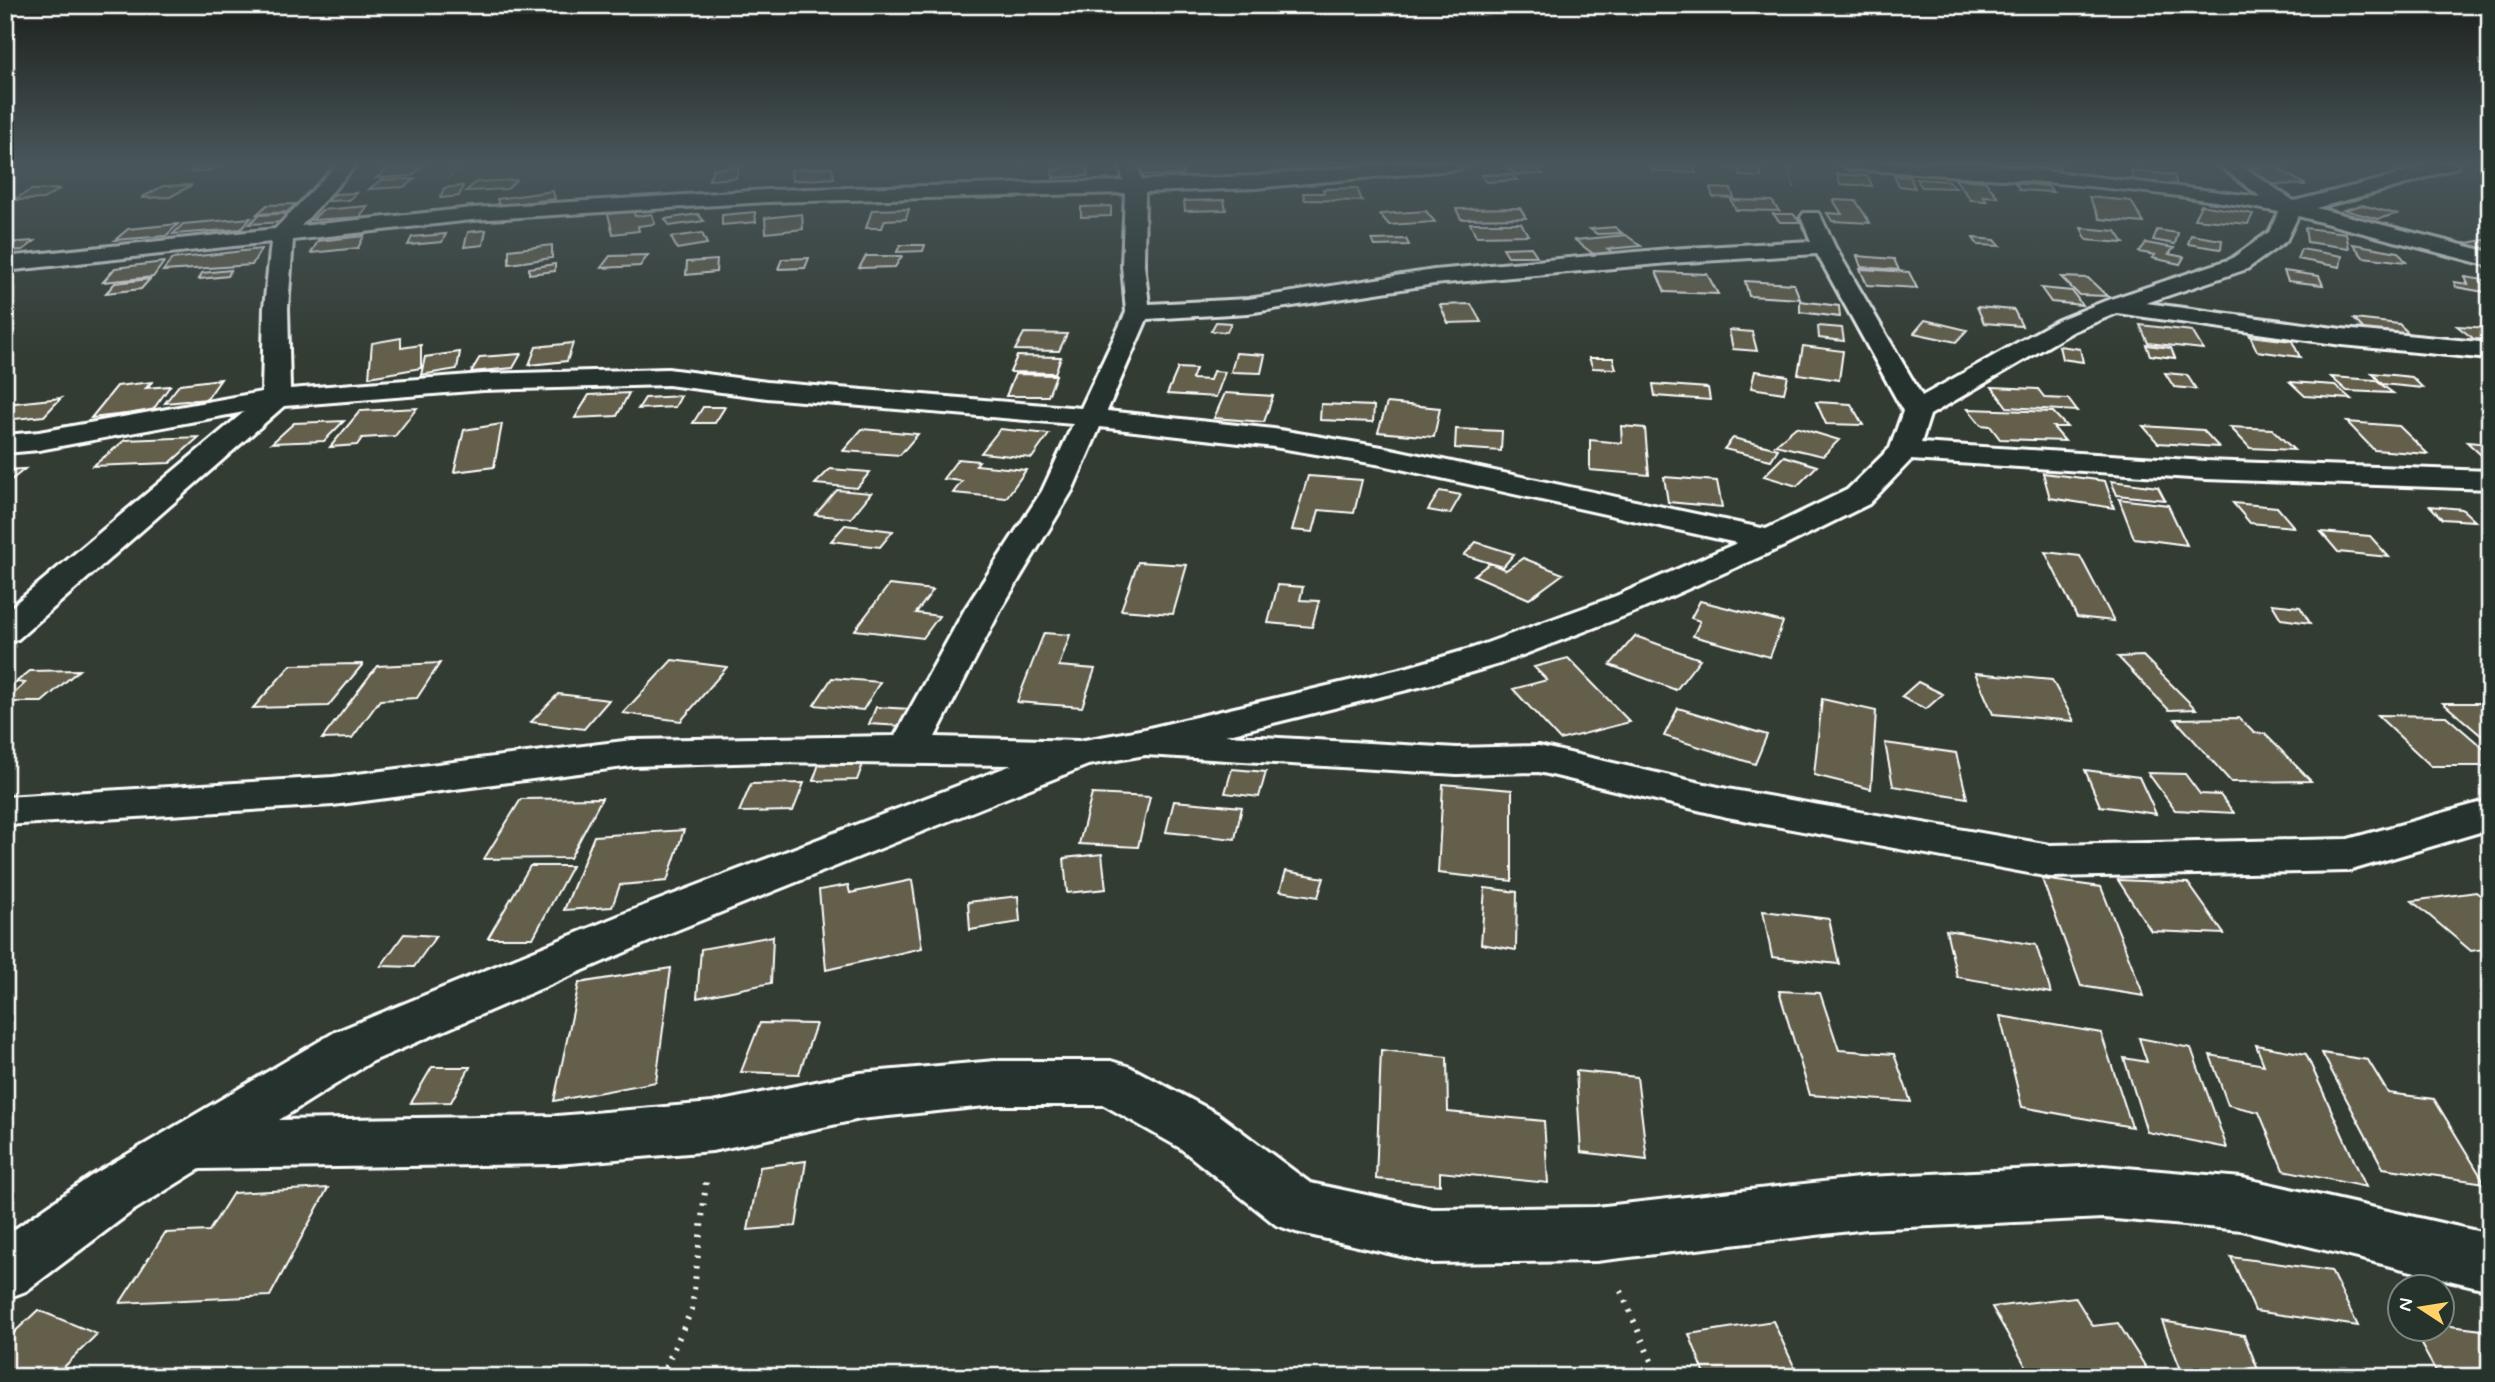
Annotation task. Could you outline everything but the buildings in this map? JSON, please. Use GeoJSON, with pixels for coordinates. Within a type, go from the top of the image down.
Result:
{"type":"FeatureCollection","features":[{"type":"Feature","properties":{"kind":"street"},"geometry":{"type":"LineString","coordinates":[[5,631],[276,398],[276,308],[283,233],[288,227]]}},
{"type":"Feature","properties":{"kind":"street"},"geometry":{"type":"LineString","coordinates":[[5,264],[338,227]]}},
{"type":"Feature","properties":{"kind":"street"},"geometry":{"type":"LineString","coordinates":[[908,748],[983,609],[1057,491],[1138,312],[1133,265],[1134,227]]}},
{"type":"Feature","properties":{"kind":"street"},"geometry":{"type":"LineString","coordinates":[[1816,227],[1917,411]]}},
{"type":"Feature","properties":{"kind":"street"},"geometry":{"type":"LineString","coordinates":[[5,1271],[111,1194],[353,1047],[650,922],[1079,754],[1145,742],[1418,676],[1486,656],[1628,603],[1770,540],[1858,497],[1904,451],[1917,411],[2066,326],[2113,306],[2239,264],[2277,236],[2281,227]]}},
{"type":"Feature","properties":{"kind":"street"},"geometry":{"type":"LineString","coordinates":[[2362,227],[2440,249],[2490,259]]}},
{"type":"Feature","properties":{"kind":"street"},"geometry":{"type":"LineString","coordinates":[[1138,312],[1248,306],[1434,277],[1669,256],[1825,247]]}},
{"type":"Feature","properties":{"kind":"street"},"geometry":{"type":"LineString","coordinates":[[2113,306],[2342,337],[2490,351]]}},
{"type":"Feature","properties":{"kind":"street"},"geometry":{"type":"LineString","coordinates":[[5,444],[39,441],[276,398],[483,382],[668,377],[865,400],[1090,417],[1274,438],[1382,456],[1770,540]]}},
{"type":"Feature","properties":{"kind":"street"},"geometry":{"type":"LineString","coordinates":[[1904,451],[2206,470],[2490,480]]}},
{"type":"Feature","properties":{"kind":"street"},"geometry":{"type":"LineString","coordinates":[[1145,742],[1444,760],[1539,759],[1727,803],[2050,861],[2348,855],[2490,814]]}},
{"type":"Feature","properties":{"kind":"street"},"geometry":{"type":"LineString","coordinates":[[5,811],[333,791],[632,753],[908,748],[1079,754]]}},
{"type":"Feature","properties":{"kind":"street"},"geometry":{"type":"LineString","coordinates":[[189,1145],[557,1140],[712,1127],[860,1096],[995,1083],[1111,1083],[1199,1131],[1296,1206],[1432,1236],[1596,1234],[1867,1203],[2102,1192],[2242,1204],[2490,1262]]}},
{"type":"Feature","properties":{"kind":"path"},"geometry":{"type":"LineString","coordinates":[[662,1377],[692,1310],[712,1127]]}},
{"type":"Feature","properties":{"kind":"path"},"geometry":{"type":"LineString","coordinates":[[1596,1234],[1658,1377]]}}]}
